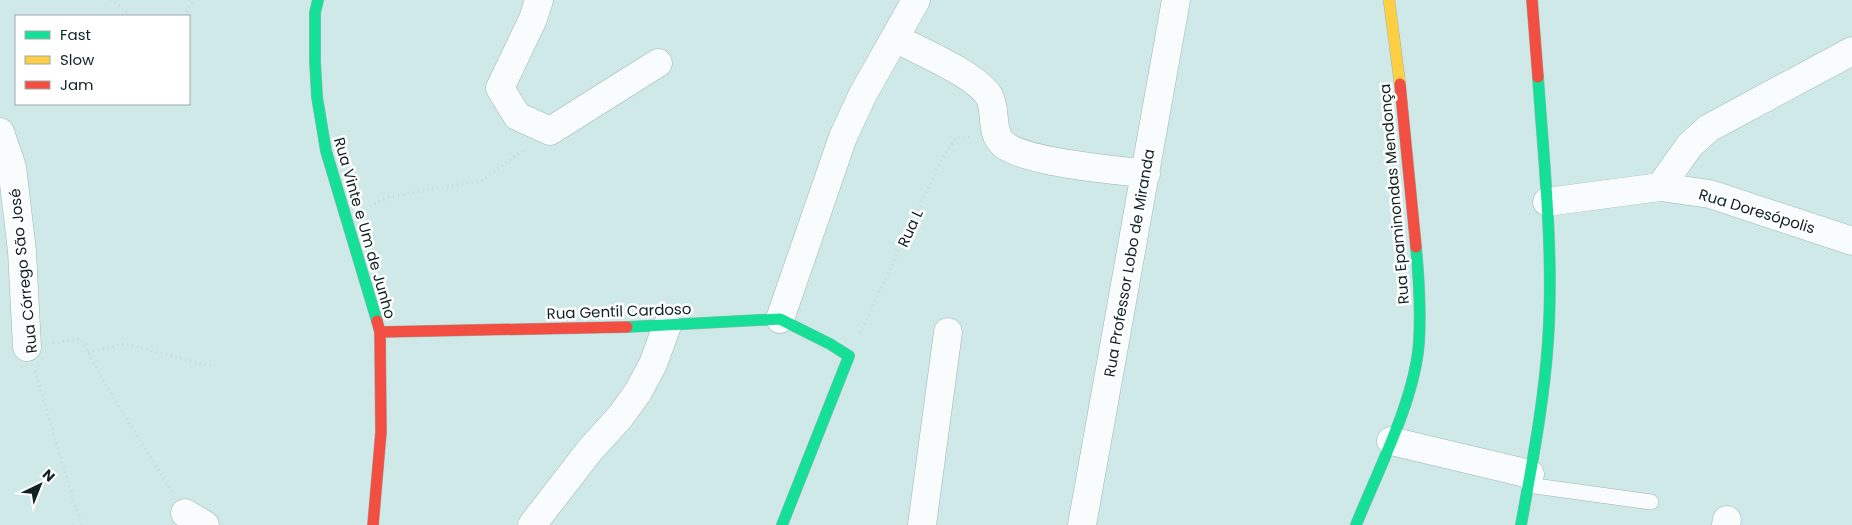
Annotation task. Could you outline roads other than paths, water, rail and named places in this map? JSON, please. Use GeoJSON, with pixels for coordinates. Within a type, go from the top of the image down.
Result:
{"type":"FeatureCollection","features":[{"type":"Feature","properties":{"kind":"street","name":"Rua Vinte e Um de Junho"},"geometry":{"type":"LineString","coordinates":[[318,0],[315,61],[317,97],[326,151],[348,217],[380,332],[381,432],[373,525]]}},
{"type":"Feature","properties":{"kind":"street"},"geometry":{"type":"LineString","coordinates":[[539,0],[533,20],[500,88],[517,116],[550,131],[658,63]]}},
{"type":"Feature","properties":{"kind":"street"},"geometry":{"type":"LineString","coordinates":[[782,525],[849,356],[830,344],[780,319],[843,137],[863,94],[916,0]]}},
{"type":"Feature","properties":{"kind":"street","name":"Rua Professor Lobo de Miranda"},"geometry":{"type":"LineString","coordinates":[[1082,525],[1176,0]]}},
{"type":"Feature","properties":{"kind":"street","name":"Rua Epaminondas Mendonça"},"geometry":{"type":"LineString","coordinates":[[1356,525],[1402,414],[1414,378],[1419,342],[1420,294],[1401,92],[1389,0]]}},
{"type":"Feature","properties":{"kind":"street"},"geometry":{"type":"LineString","coordinates":[[1521,525],[1542,396],[1549,316],[1547,202],[1532,0]]}},
{"type":"Feature","properties":{"kind":"street"},"geometry":{"type":"LineString","coordinates":[[896,38],[976,83],[988,95],[993,105],[997,136],[1002,143],[1010,148],[1031,157],[1146,174]]}},
{"type":"Feature","properties":{"kind":"street"},"geometry":{"type":"LineString","coordinates":[[1660,187],[1690,144],[1709,128],[1852,51]]}},
{"type":"Feature","properties":{"kind":"street","name":"Rua Córrego São José"},"geometry":{"type":"LineString","coordinates":[[0,132],[12,167],[22,250],[27,347]]}},
{"type":"Feature","properties":{"kind":"street","name":"Rua Doresópolis"},"geometry":{"type":"LineString","coordinates":[[1547,202],[1660,187],[1710,194],[1852,241]]}},
{"type":"Feature","properties":{"kind":"street","name":"Rua Gentil Cardoso"},"geometry":{"type":"LineString","coordinates":[[380,332],[667,326],[780,319]]}},
{"type":"Feature","properties":{"kind":"street"},"geometry":{"type":"LineString","coordinates":[[532,525],[590,450],[620,417],[638,392],[653,364],[667,326]]}},
{"type":"Feature","properties":{"kind":"street"},"geometry":{"type":"LineString","coordinates":[[922,525],[948,332]]}},
{"type":"Feature","properties":{"kind":"street"},"geometry":{"type":"LineString","coordinates":[[1391,441],[1529,480]]}},
{"type":"Feature","properties":{"kind":"lane"},"geometry":{"type":"LineString","coordinates":[[1529,480],[1652,502]]}}]}
